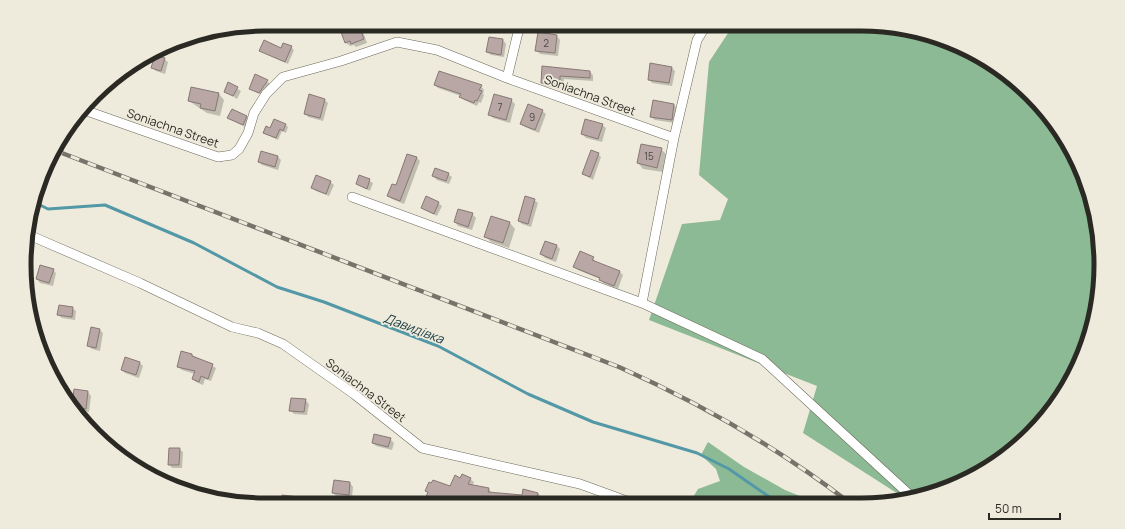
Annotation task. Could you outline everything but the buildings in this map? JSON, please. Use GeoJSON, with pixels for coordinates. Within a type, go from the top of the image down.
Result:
{"type":"FeatureCollection","features":[{"type":"Feature","properties":{"kind":"street"},"geometry":{"type":"LineString","coordinates":[[507,78],[518,31]]}},
{"type":"Feature","properties":{"kind":"street"},"geometry":{"type":"LineString","coordinates":[[642,303],[674,138],[697,40],[703,31]]}},
{"type":"Feature","properties":{"kind":"street","name":"Soniachna Street"},"geometry":{"type":"LineString","coordinates":[[89,112],[218,156],[232,155],[239,149],[248,133],[254,113],[266,94],[282,77],[341,61],[397,42],[437,50],[507,78],[674,138]]}},
{"type":"Feature","properties":{"kind":"street"},"geometry":{"type":"LineString","coordinates":[[352,197],[642,303],[762,358],[907,494]]}},
{"type":"Feature","properties":{"kind":"street","name":"Soniachna Street"},"geometry":{"type":"LineString","coordinates":[[33,236],[140,283],[232,327],[258,333],[283,344],[354,394],[422,448],[580,484],[618,498]]}},
{"type":"Feature","properties":{"kind":"green space"},"geometry":{"type":"Polygon","coordinates":[[[729,31],[876,31],[906,35],[936,43],[964,55],[990,70],[1026,99],[1046,122],[1070,161],[1082,189],[1090,219],[1094,249],[1094,280],[1090,310],[1082,340],[1070,368],[1046,407],[1026,430],[1003,450],[964,474],[936,486],[900,495],[803,433],[817,386],[649,320],[682,224],[720,220],[728,199],[699,175],[709,62],[729,31]]]}},
{"type":"Feature","properties":{"kind":"green space"},"geometry":{"type":"Polygon","coordinates":[[[708,442],[744,467],[785,490],[805,498],[693,498],[698,489],[720,481],[716,469],[701,455],[708,442]]]}},
{"type":"Feature","properties":{"kind":"waterway","name":"Давидівка"},"geometry":{"type":"LineString","coordinates":[[39,204],[48,209],[105,205],[194,243],[277,287],[324,302],[438,346],[528,394],[593,422],[697,453],[729,469],[771,498]]}},
{"type":"Feature","properties":{"kind":"railway"},"geometry":{"type":"LineString","coordinates":[[60,152],[619,367],[680,396],[739,428],[795,464],[843,498]]}}]}
